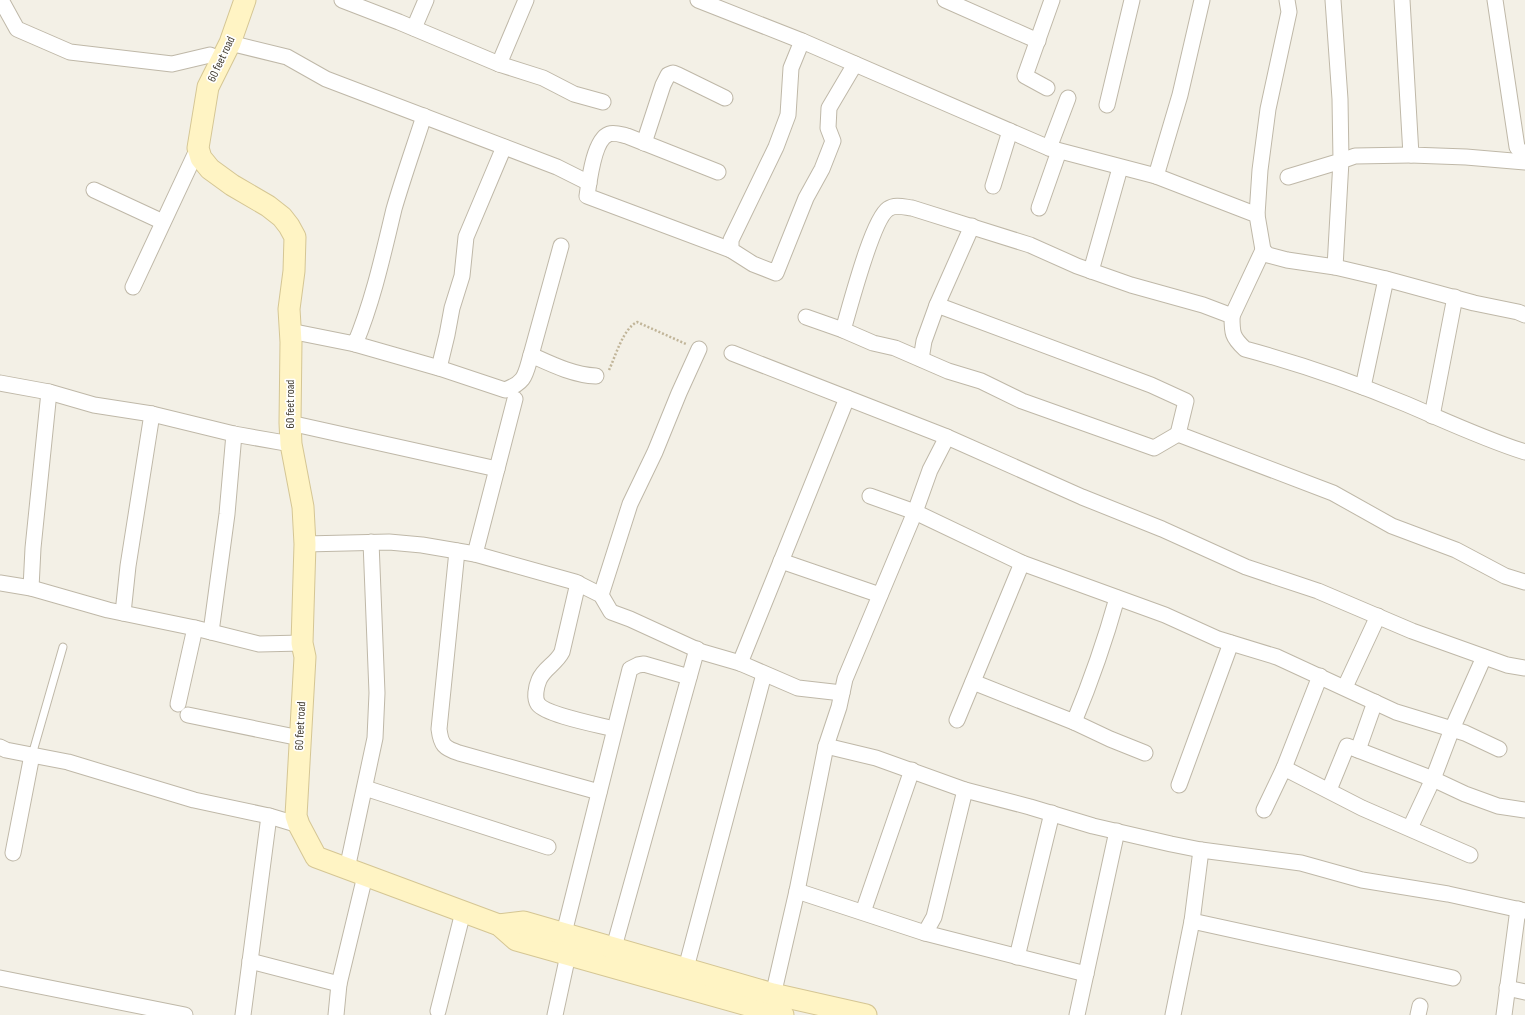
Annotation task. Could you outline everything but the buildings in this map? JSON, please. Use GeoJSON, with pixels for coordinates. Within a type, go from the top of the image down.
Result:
{"type":"FeatureCollection","features":[{"type":"Feature","properties":{"kind":"street"},"geometry":{"type":"LineString","coordinates":[[1,0],[17,29],[70,52],[172,64],[226,52],[287,57],[326,79],[557,167],[589,183]]}},
{"type":"Feature","properties":{"kind":"street","name":"60 feet road"},"geometry":{"type":"LineString","coordinates":[[245,0],[226,52],[208,87],[198,148],[201,158],[210,169],[232,185],[268,206],[282,217],[295,237],[296,249],[289,309],[290,423],[291,444],[303,507],[305,544],[302,643],[305,658],[296,816],[316,858],[356,872]]}},
{"type":"Feature","properties":{"kind":"street"},"geometry":{"type":"LineString","coordinates":[[342,0],[414,28],[499,64],[543,78],[574,94],[603,102]]}},
{"type":"Feature","properties":{"kind":"street"},"geometry":{"type":"LineString","coordinates":[[414,28],[426,0]]}},
{"type":"Feature","properties":{"kind":"street"},"geometry":{"type":"LineString","coordinates":[[499,64],[526,0]]}},
{"type":"Feature","properties":{"kind":"street"},"geometry":{"type":"LineString","coordinates":[[698,0],[802,41],[1054,149],[1120,168],[1156,176],[1257,215]]}},
{"type":"Feature","properties":{"kind":"street"},"geometry":{"type":"LineString","coordinates":[[945,0],[1038,41]]}},
{"type":"Feature","properties":{"kind":"street"},"geometry":{"type":"LineString","coordinates":[[1047,88],[1025,76],[1052,0]]}},
{"type":"Feature","properties":{"kind":"street"},"geometry":{"type":"LineString","coordinates":[[1107,105],[1132,0]]}},
{"type":"Feature","properties":{"kind":"street"},"geometry":{"type":"LineString","coordinates":[[1156,176],[1180,95],[1202,0]]}},
{"type":"Feature","properties":{"kind":"street"},"geometry":{"type":"LineString","coordinates":[[1286,0],[1289,12],[1268,108],[1260,170],[1257,215],[1263,250],[1232,316],[1232,332],[1236,341],[1245,349],[1321,371],[1502,445],[1525,452]]}},
{"type":"Feature","properties":{"kind":"street"},"geometry":{"type":"LineString","coordinates":[[1333,0],[1340,99],[1341,161],[1335,267]]}},
{"type":"Feature","properties":{"kind":"street"},"geometry":{"type":"LineString","coordinates":[[1402,0],[1411,155]]}},
{"type":"Feature","properties":{"kind":"street"},"geometry":{"type":"LineString","coordinates":[[1496,0],[1517,147],[1525,157]]}},
{"type":"Feature","properties":{"kind":"street"},"geometry":{"type":"LineString","coordinates":[[731,250],[730,245],[733,234],[776,147],[788,115],[791,68],[802,41]]}},
{"type":"Feature","properties":{"kind":"street"},"geometry":{"type":"LineString","coordinates":[[718,172],[616,133],[609,134],[602,139],[597,148],[587,196],[731,250],[753,264],[776,274],[806,198],[822,168],[833,141],[828,128],[829,108],[855,64]]}},
{"type":"Feature","properties":{"kind":"street"},"geometry":{"type":"LineString","coordinates":[[644,143],[663,84],[668,75],[673,73],[678,74],[725,98]]}},
{"type":"Feature","properties":{"kind":"street"},"geometry":{"type":"LineString","coordinates":[[1039,208],[1068,98]]}},
{"type":"Feature","properties":{"kind":"street"},"geometry":{"type":"LineString","coordinates":[[355,344],[363,324],[381,265],[395,208],[424,116]]}},
{"type":"Feature","properties":{"kind":"street"},"geometry":{"type":"LineString","coordinates":[[993,186],[1010,131]]}},
{"type":"Feature","properties":{"kind":"street"},"geometry":{"type":"LineString","coordinates":[[439,368],[452,308],[462,276],[466,237],[504,147]]}},
{"type":"Feature","properties":{"kind":"street"},"geometry":{"type":"LineString","coordinates":[[133,287],[162,222],[198,148]]}},
{"type":"Feature","properties":{"kind":"street"},"geometry":{"type":"LineString","coordinates":[[1288,177],[1355,156],[1411,155],[1466,157],[1525,162]]}},
{"type":"Feature","properties":{"kind":"street"},"geometry":{"type":"LineString","coordinates":[[1091,271],[1120,168]]}},
{"type":"Feature","properties":{"kind":"street"},"geometry":{"type":"LineString","coordinates":[[94,190],[162,222]]}},
{"type":"Feature","properties":{"kind":"street"},"geometry":{"type":"LineString","coordinates":[[843,330],[872,237],[888,209],[897,206],[912,208],[1030,245],[1091,271],[1131,285],[1203,305],[1232,316]]}},
{"type":"Feature","properties":{"kind":"street"},"geometry":{"type":"LineString","coordinates":[[921,359],[924,341],[937,305],[972,226]]}},
{"type":"Feature","properties":{"kind":"street"},"geometry":{"type":"LineString","coordinates":[[290,331],[355,344],[439,368],[505,390],[516,386],[523,380],[561,246]]}},
{"type":"Feature","properties":{"kind":"street"},"geometry":{"type":"LineString","coordinates":[[1263,250],[1268,255],[1287,260],[1335,267],[1525,315]]}},
{"type":"Feature","properties":{"kind":"street"},"geometry":{"type":"LineString","coordinates":[[1363,387],[1386,279]]}},
{"type":"Feature","properties":{"kind":"street"},"geometry":{"type":"LineString","coordinates":[[1432,416],[1455,297]]}},
{"type":"Feature","properties":{"kind":"street"},"geometry":{"type":"LineString","coordinates":[[806,317],[843,330],[872,343],[895,348],[948,371],[981,381],[1022,401],[1154,448],[1178,434],[1186,401],[1137,380],[937,305]]}},
{"type":"Feature","properties":{"kind":"street"},"geometry":{"type":"LineString","coordinates":[[601,595],[630,504],[655,452],[699,349]]}},
{"type":"Feature","properties":{"kind":"street"},"geometry":{"type":"LineString","coordinates":[[732,353],[947,437],[1082,497],[1162,529],[1246,567],[1318,591],[1412,631],[1508,665],[1525,668]]}},
{"type":"Feature","properties":{"kind":"street"},"geometry":{"type":"LineString","coordinates":[[531,355],[553,365],[585,375],[596,376]]}},
{"type":"Feature","properties":{"kind":"street"},"geometry":{"type":"LineString","coordinates":[[0,384],[49,392],[94,405],[152,414],[234,434],[291,444]]}},
{"type":"Feature","properties":{"kind":"street"},"geometry":{"type":"LineString","coordinates":[[31,588],[32,548],[49,392]]}},
{"type":"Feature","properties":{"kind":"street"},"geometry":{"type":"LineString","coordinates":[[740,663],[847,398]]}},
{"type":"Feature","properties":{"kind":"street"},"geometry":{"type":"LineString","coordinates":[[475,554],[514,400]]}},
{"type":"Feature","properties":{"kind":"street"},"geometry":{"type":"LineString","coordinates":[[123,613],[129,558],[152,414]]}},
{"type":"Feature","properties":{"kind":"street"},"geometry":{"type":"LineString","coordinates":[[290,423],[497,469]]}},
{"type":"Feature","properties":{"kind":"street"},"geometry":{"type":"LineString","coordinates":[[211,632],[227,514],[234,434]]}},
{"type":"Feature","properties":{"kind":"street"},"geometry":{"type":"LineString","coordinates":[[1178,434],[1333,494],[1392,526],[1456,550],[1505,576],[1525,582]]}},
{"type":"Feature","properties":{"kind":"street"},"geometry":{"type":"LineString","coordinates":[[773,1009],[826,746],[845,679],[915,512],[930,470],[947,437]]}},
{"type":"Feature","properties":{"kind":"street"},"geometry":{"type":"LineString","coordinates":[[870,496],[915,512],[1022,563],[1165,616],[1218,639],[1278,657],[1396,712],[1465,733],[1499,749]]}},
{"type":"Feature","properties":{"kind":"street"},"geometry":{"type":"LineString","coordinates":[[336,1015],[339,984],[356,872],[365,788],[375,738],[377,693],[371,542]]}},
{"type":"Feature","properties":{"kind":"street"},"geometry":{"type":"LineString","coordinates":[[305,544],[389,542],[422,545],[475,554],[578,584],[601,595],[611,612],[696,649],[740,663],[798,688],[842,693]]}},
{"type":"Feature","properties":{"kind":"street"},"geometry":{"type":"LineString","coordinates":[[457,551],[439,729],[440,739],[450,750],[599,792]]}},
{"type":"Feature","properties":{"kind":"street"},"geometry":{"type":"LineString","coordinates":[[781,561],[880,595]]}},
{"type":"Feature","properties":{"kind":"street"},"geometry":{"type":"LineString","coordinates":[[957,720],[1022,563]]}},
{"type":"Feature","properties":{"kind":"street"},"geometry":{"type":"LineString","coordinates":[[0,583],[31,588],[123,613],[195,628],[259,644],[302,643]]}},
{"type":"Feature","properties":{"kind":"street"},"geometry":{"type":"LineString","coordinates":[[578,584],[562,652],[559,659],[544,671],[539,679],[536,697],[537,703],[542,709],[552,713],[614,729]]}},
{"type":"Feature","properties":{"kind":"street"},"geometry":{"type":"LineString","coordinates":[[1074,722],[1090,684],[1117,598]]}},
{"type":"Feature","properties":{"kind":"street"},"geometry":{"type":"LineString","coordinates":[[1345,687],[1378,616]]}},
{"type":"Feature","properties":{"kind":"street"},"geometry":{"type":"LineString","coordinates":[[195,628],[183,709],[300,738]]}},
{"type":"Feature","properties":{"kind":"street"},"geometry":{"type":"LineString","coordinates":[[1179,785],[1230,643]]}},
{"type":"Feature","properties":{"kind":"street"},"geometry":{"type":"LineString","coordinates":[[614,947],[696,649]]}},
{"type":"Feature","properties":{"kind":"street"},"geometry":{"type":"LineString","coordinates":[[1410,828],[1484,657]]}},
{"type":"Feature","properties":{"kind":"street"},"geometry":{"type":"LineString","coordinates":[[564,933],[630,669],[644,664],[689,676]]}},
{"type":"Feature","properties":{"kind":"street"},"geometry":{"type":"LineString","coordinates":[[686,968],[764,674]]}},
{"type":"Feature","properties":{"kind":"street"},"geometry":{"type":"LineString","coordinates":[[1264,810],[1284,768],[1320,676]]}},
{"type":"Feature","properties":{"kind":"street"},"geometry":{"type":"LineString","coordinates":[[973,682],[1145,752]]}},
{"type":"Feature","properties":{"kind":"street"},"geometry":{"type":"LineString","coordinates":[[1358,750],[1375,702]]}},
{"type":"Feature","properties":{"kind":"street"},"geometry":{"type":"LineString","coordinates":[[826,746],[876,758],[965,790],[1117,831],[1201,850],[1301,863],[1362,880],[1448,894],[1521,910],[1507,988],[1504,1015]]}},
{"type":"Feature","properties":{"kind":"street"},"geometry":{"type":"LineString","coordinates":[[1329,790],[1347,746],[1432,779],[1478,799],[1498,806],[1525,810]]}},
{"type":"Feature","properties":{"kind":"street"},"geometry":{"type":"LineString","coordinates":[[0,747],[6,750],[68,762],[194,800],[269,816],[299,825]]}},
{"type":"Feature","properties":{"kind":"street"},"geometry":{"type":"LineString","coordinates":[[13,853],[32,755]]}},
{"type":"Feature","properties":{"kind":"street"},"geometry":{"type":"LineString","coordinates":[[1284,768],[1362,808],[1470,855]]}},
{"type":"Feature","properties":{"kind":"street"},"geometry":{"type":"LineString","coordinates":[[863,912],[912,770]]}},
{"type":"Feature","properties":{"kind":"street"},"geometry":{"type":"LineString","coordinates":[[365,788],[548,847]]}},
{"type":"Feature","properties":{"kind":"street"},"geometry":{"type":"LineString","coordinates":[[926,933],[934,917],[965,790]]}},
{"type":"Feature","properties":{"kind":"street"},"geometry":{"type":"LineString","coordinates":[[1017,957],[1052,813]]}},
{"type":"Feature","properties":{"kind":"street"},"geometry":{"type":"LineString","coordinates":[[244,1015],[269,816]]}},
{"type":"Feature","properties":{"kind":"street"},"geometry":{"type":"LineString","coordinates":[[1077,1015],[1117,831]]}},
{"type":"Feature","properties":{"kind":"street"},"geometry":{"type":"LineString","coordinates":[[1173,1015],[1192,921],[1201,850]]}},
{"type":"Feature","properties":{"kind":"street"},"geometry":{"type":"LineString","coordinates":[[356,872],[499,925],[516,940],[568,955],[773,1009],[866,1015]]}},
{"type":"Feature","properties":{"kind":"street"},"geometry":{"type":"LineString","coordinates":[[797,891],[926,933],[1086,974]]}},
{"type":"Feature","properties":{"kind":"street"},"geometry":{"type":"LineString","coordinates":[[438,1011],[462,912]]}},
{"type":"Feature","properties":{"kind":"street"},"geometry":{"type":"LineString","coordinates":[[1192,921],[1453,978]]}},
{"type":"Feature","properties":{"kind":"street"},"geometry":{"type":"LineString","coordinates":[[499,925],[524,922],[686,968],[773,1009]]}},
{"type":"Feature","properties":{"kind":"street"},"geometry":{"type":"LineString","coordinates":[[555,1015],[568,955]]}},
{"type":"Feature","properties":{"kind":"street"},"geometry":{"type":"LineString","coordinates":[[250,961],[339,984]]}},
{"type":"Feature","properties":{"kind":"street"},"geometry":{"type":"LineString","coordinates":[[0,978],[185,1015]]}},
{"type":"Feature","properties":{"kind":"street"},"geometry":{"type":"LineString","coordinates":[[1507,988],[1525,992]]}},
{"type":"Feature","properties":{"kind":"lane"},"geometry":{"type":"LineString","coordinates":[[32,755],[63,647]]}},
{"type":"Feature","properties":{"kind":"path"},"geometry":{"type":"LineString","coordinates":[[596,376],[608,371],[627,331],[632,324],[637,322],[699,349]]}}]}
